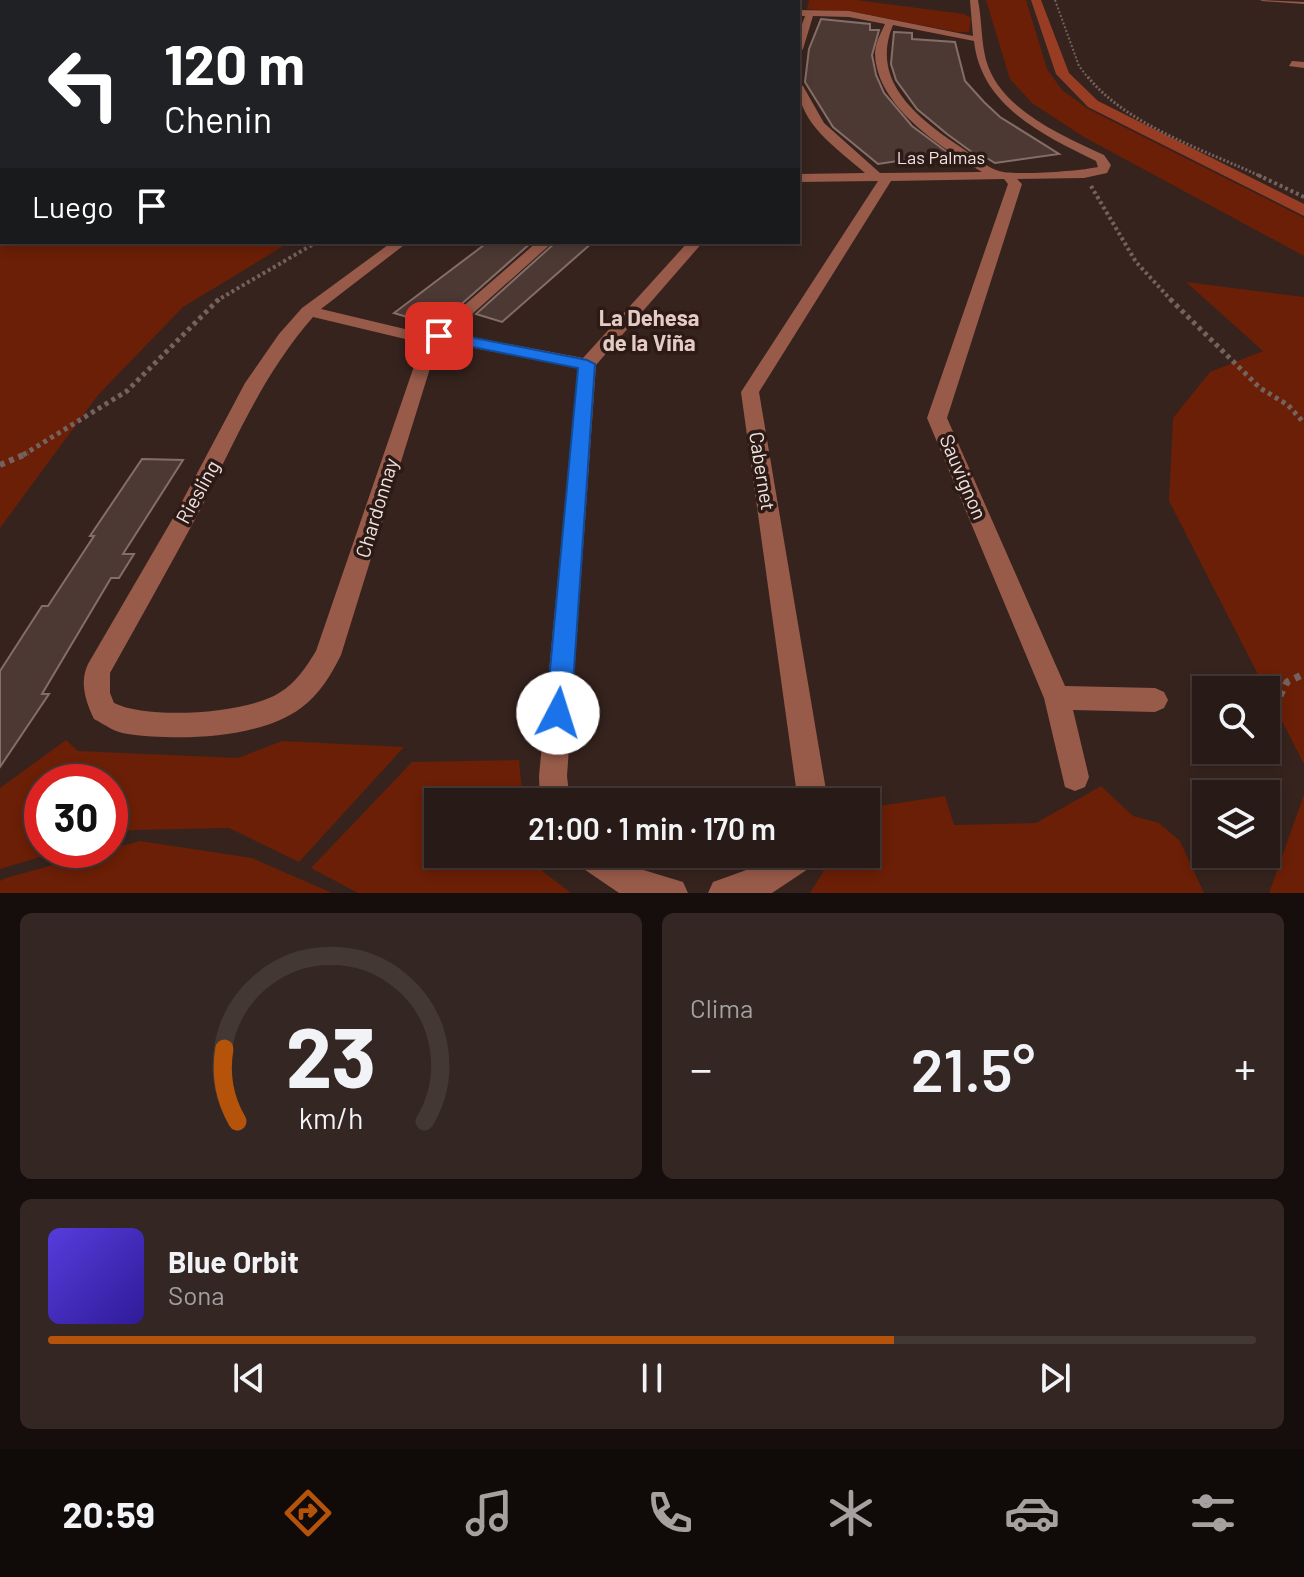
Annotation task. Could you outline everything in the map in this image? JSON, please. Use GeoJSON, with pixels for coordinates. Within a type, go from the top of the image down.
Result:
{"type":"FeatureCollection","features":[{"type":"Feature","properties":{"kind":"street"},"geometry":{"type":"LineString","coordinates":[[974,0],[984,69],[1004,97],[1043,127],[1104,162],[1103,170],[1084,174]]}},
{"type":"Feature","properties":{"kind":"street"},"geometry":{"type":"LineString","coordinates":[[800,43],[810,12]]}},
{"type":"Feature","properties":{"kind":"street"},"geometry":{"type":"LineString","coordinates":[[800,13],[849,14],[980,40]]}},
{"type":"Feature","properties":{"kind":"street"},"geometry":{"type":"LineString","coordinates":[[890,23],[880,55],[885,75],[899,98],[939,136],[1003,176]]}},
{"type":"Feature","properties":{"kind":"street"},"geometry":{"type":"LineString","coordinates":[[1292,64],[1304,65]]}},
{"type":"Feature","properties":{"kind":"street"},"geometry":{"type":"LineString","coordinates":[[800,91],[823,131],[882,176]]}},
{"type":"Feature","properties":{"kind":"street","name":"Las Palmas"},"geometry":{"type":"LineString","coordinates":[[800,178],[1084,174]]}},
{"type":"Feature","properties":{"kind":"street","name":"Cabernet"},"geometry":{"type":"LineString","coordinates":[[811,788],[750,392],[882,176]]}},
{"type":"Feature","properties":{"kind":"street","name":"Sauvignon"},"geometry":{"type":"LineString","coordinates":[[1003,176],[1015,184],[937,418],[1057,698],[1075,777]]}},
{"type":"Feature","properties":{"kind":"street","name":"Riesling"},"geometry":{"type":"LineString","coordinates":[[182,722],[126,722],[112,717],[99,703],[97,672],[187,513],[254,383],[285,338],[308,311],[398,244]]}},
{"type":"Feature","properties":{"kind":"street","name":"Chardonnay"},"geometry":{"type":"LineString","coordinates":[[182,722],[225,722],[261,717],[292,702],[321,669],[353,586],[417,376],[436,338],[544,244]]}},
{"type":"Feature","properties":{"kind":"street"},"geometry":{"type":"LineString","coordinates":[[554,788],[587,364],[694,244]]}},
{"type":"Feature","properties":{"kind":"street"},"geometry":{"type":"LineString","coordinates":[[308,311],[436,338],[587,364]]}},
{"type":"Feature","properties":{"kind":"street"},"geometry":{"type":"LineString","coordinates":[[1057,698],[1155,700]]}},
{"type":"Feature","properties":{"kind":"street"},"geometry":{"type":"LineString","coordinates":[[610,868],[630,882],[672,893]]}},
{"type":"Feature","properties":{"kind":"street"},"geometry":{"type":"LineString","coordinates":[[724,893],[772,877],[784,868]]}},
{"type":"Feature","properties":{"kind":"lane"},"geometry":{"type":"LineString","coordinates":[[1262,0],[1304,3]]}},
{"type":"Feature","properties":{"kind":"path"},"geometry":{"type":"LineString","coordinates":[[1055,0],[1079,66],[1102,95],[1150,125],[1304,197]]}},
{"type":"Feature","properties":{"kind":"path"},"geometry":{"type":"LineString","coordinates":[[1084,174],[1136,262],[1260,388],[1288,405],[1304,423]]}},
{"type":"Feature","properties":{"kind":"path"},"geometry":{"type":"LineString","coordinates":[[0,465],[31,452],[127,391],[217,300],[314,244]]}},
{"type":"Feature","properties":{"kind":"path"},"geometry":{"type":"LineString","coordinates":[[1280,696],[1287,682],[1304,674]]}},
{"type":"Feature","properties":{"kind":"shaded area"},"geometry":{"type":"Polygon","coordinates":[[[809,0],[856,0],[964,14],[971,18],[969,32],[854,12],[807,9],[809,0]]]}},
{"type":"Feature","properties":{"kind":"shaded area"},"geometry":{"type":"Polygon","coordinates":[[[986,0],[1026,0],[1047,69],[1062,90],[1088,109],[1304,218],[1304,256],[1084,137],[1032,103],[1010,79],[986,0]]]}},
{"type":"Feature","properties":{"kind":"shaded area"},"geometry":{"type":"Polygon","coordinates":[[[0,244],[287,244],[183,307],[98,395],[0,528],[0,244]]]}},
{"type":"Feature","properties":{"kind":"shaded area"},"geometry":{"type":"Polygon","coordinates":[[[1186,282],[1304,297],[1304,764],[1280,717],[1280,676],[1259,676],[1169,501],[1173,418],[1210,372],[1263,351],[1186,282]]]}},
{"type":"Feature","properties":{"kind":"shaded area"},"geometry":{"type":"Polygon","coordinates":[[[66,740],[78,751],[238,758],[282,741],[404,747],[299,862],[229,828],[128,831],[128,764],[33,764],[66,740]]]}},
{"type":"Feature","properties":{"kind":"shaded area"},"geometry":{"type":"Polygon","coordinates":[[[519,760],[522,788],[424,788],[424,868],[538,868],[571,893],[358,893],[311,868],[412,762],[519,760]]]}},
{"type":"Feature","properties":{"kind":"shaded area"},"geometry":{"type":"Polygon","coordinates":[[[24,771],[24,862],[0,869],[0,788],[24,771]]]}},
{"type":"Feature","properties":{"kind":"shaded area"},"geometry":{"type":"Polygon","coordinates":[[[1101,786],[1133,816],[1159,823],[1180,841],[1204,893],[810,893],[824,868],[880,868],[880,806],[945,796],[954,825],[1036,823],[1101,786]]]}},
{"type":"Feature","properties":{"kind":"shaded area"},"geometry":{"type":"Polygon","coordinates":[[[1304,795],[1304,893],[1269,893],[1304,795]]]}},
{"type":"Feature","properties":{"kind":"shaded area"},"geometry":{"type":"Polygon","coordinates":[[[140,841],[252,858],[332,893],[0,893],[0,881],[42,868],[128,868],[128,844],[140,841]]]}},
{"type":"Feature","properties":{"kind":"building"},"geometry":{"type":"Polygon","coordinates":[[[821,19],[870,24],[870,30],[879,30],[872,55],[884,93],[912,126],[959,161],[941,163],[931,156],[878,164],[833,127],[805,82],[809,49],[821,19]]]}},
{"type":"Feature","properties":{"kind":"building"},"geometry":{"type":"Polygon","coordinates":[[[894,32],[912,33],[912,39],[955,42],[965,81],[984,102],[1000,117],[1059,154],[995,163],[985,157],[980,158],[947,134],[917,109],[896,80],[891,64],[894,32]]]}},
{"type":"Feature","properties":{"kind":"building"},"geometry":{"type":"Polygon","coordinates":[[[485,244],[530,244],[456,309],[439,304],[417,320],[394,313],[485,244]]]}},
{"type":"Feature","properties":{"kind":"building"},"geometry":{"type":"Polygon","coordinates":[[[554,244],[591,244],[502,322],[476,314],[554,244]]]}},
{"type":"Feature","properties":{"kind":"building"},"geometry":{"type":"Polygon","coordinates":[[[142,459],[183,460],[123,554],[134,554],[119,578],[111,578],[42,694],[49,694],[0,767],[0,671],[42,606],[48,606],[142,459]]]}},
{"type":"Feature","properties":{"kind":"waterway"},"geometry":{"type":"LineString","coordinates":[[632,0],[643,0]]}},
{"type":"Feature","properties":{"kind":"waterway"},"geometry":{"type":"LineString","coordinates":[[1036,0],[1063,74],[1093,104],[1304,211]]}},
{"type":"Feature","properties":{"kind":"district","name":"La Dehesa de la Viña"},"geometry":{"type":"Point","coordinates":[649,330]}},
{"type":"Feature","properties":{"kind":"route"},"geometry":{"type":"LineString","coordinates":[[439,336],[587,364],[558,713]]}}]}
